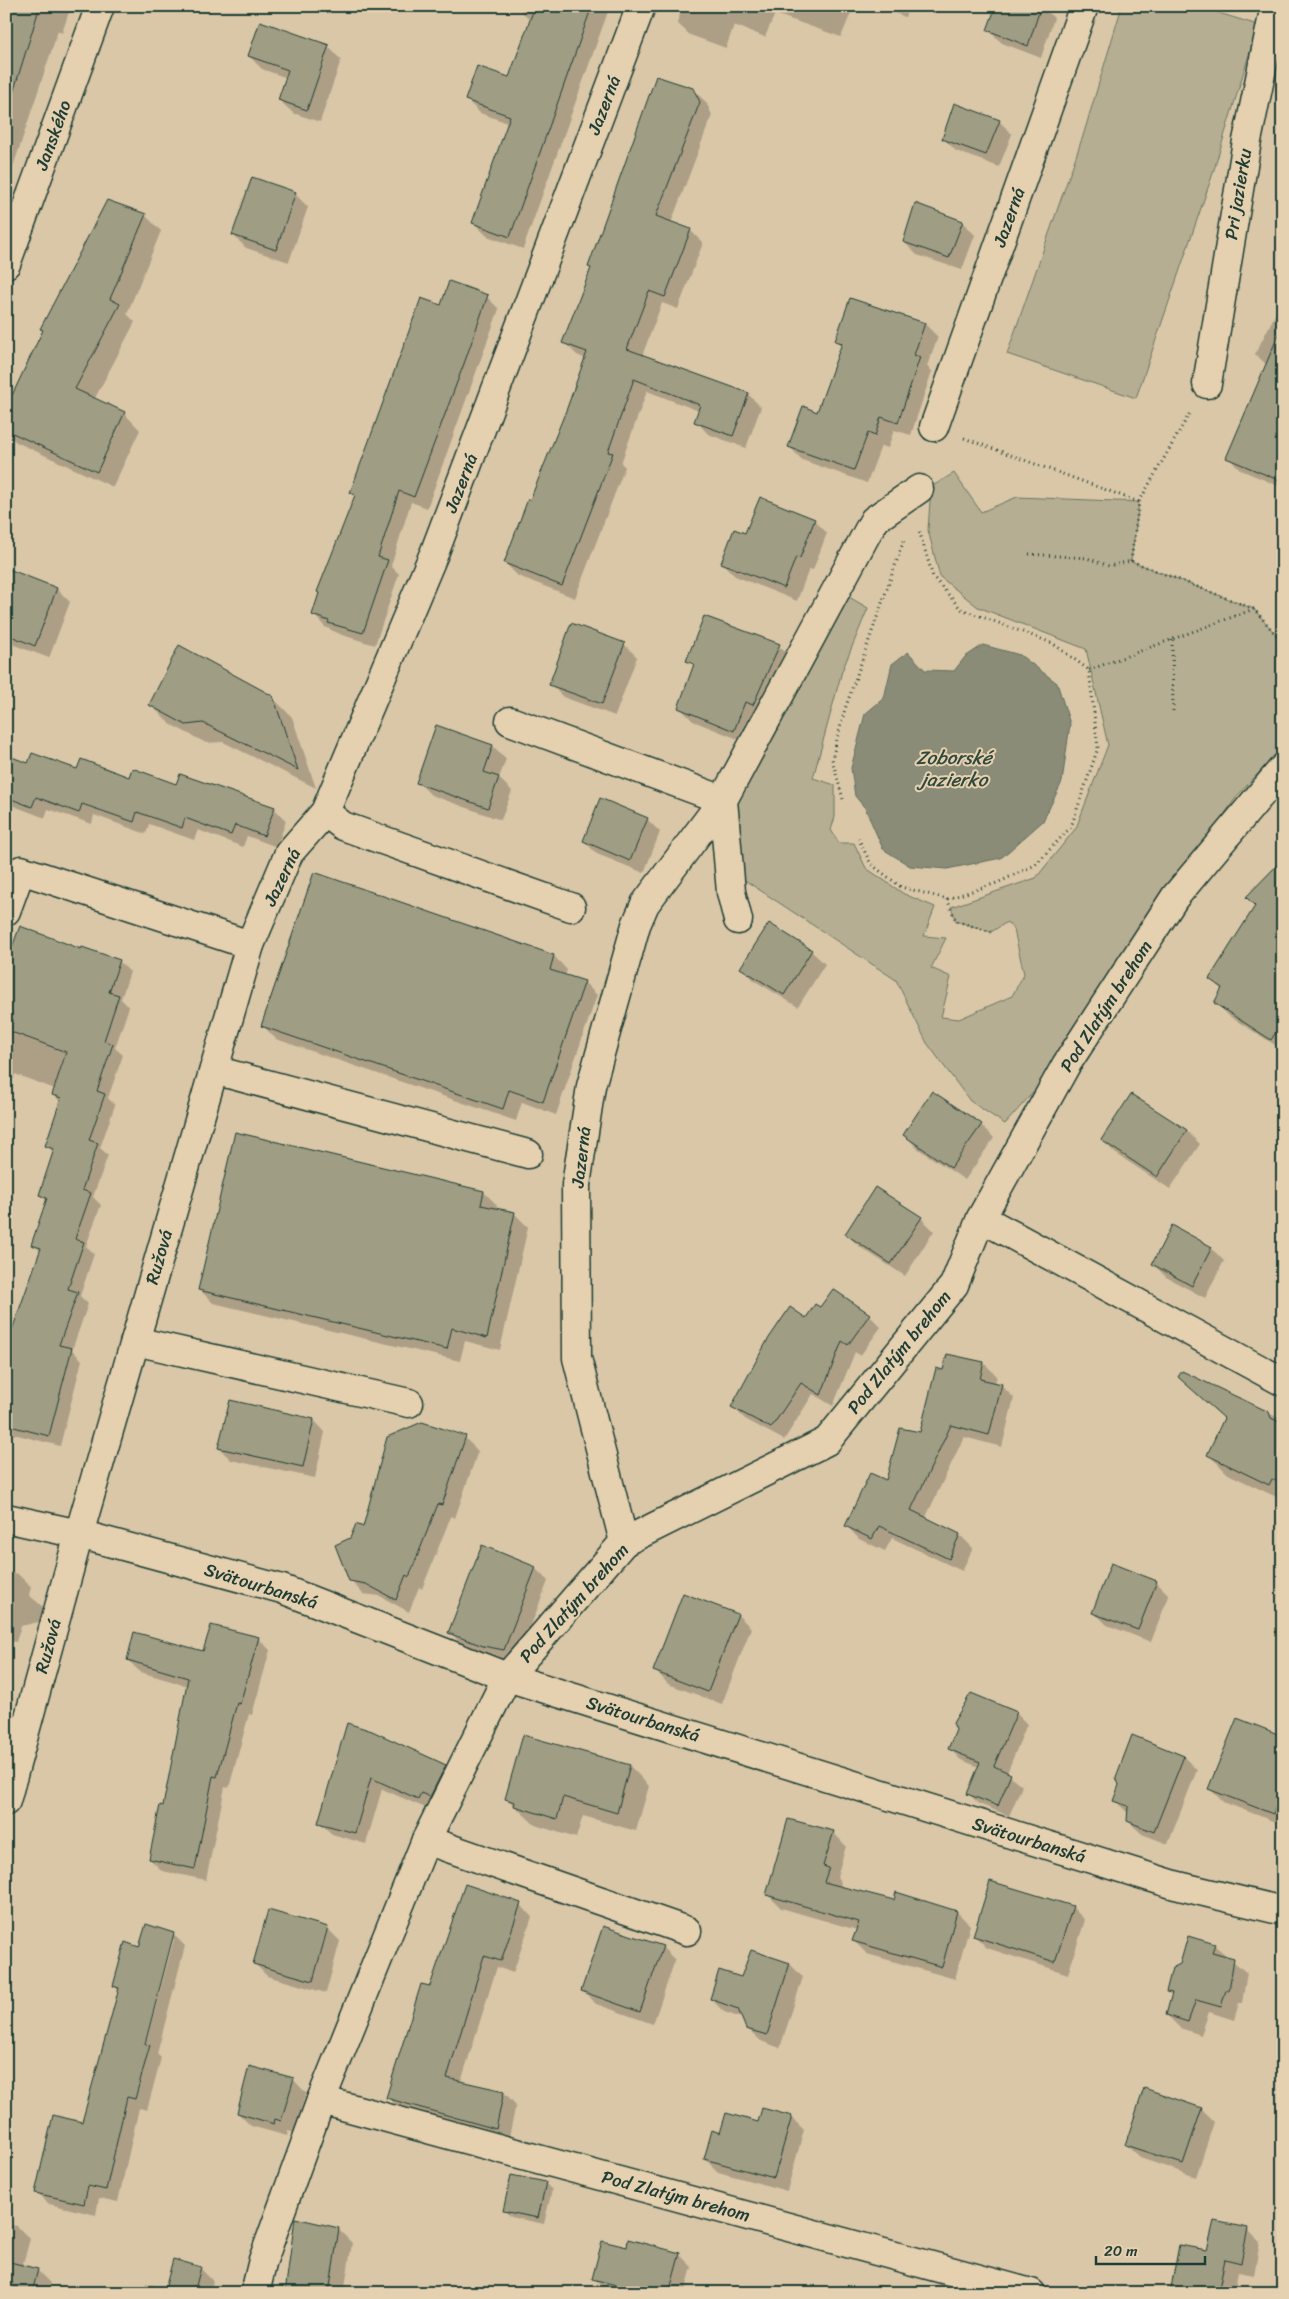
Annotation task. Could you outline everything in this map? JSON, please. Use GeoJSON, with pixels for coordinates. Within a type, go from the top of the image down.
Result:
{"type":"FeatureCollection","features":[{"type":"Feature","properties":{"kind":"street","name":"Janského"},"geometry":{"type":"LineString","coordinates":[[6,264],[100,6]]}},
{"type":"Feature","properties":{"kind":"street","name":"Jazerná"},"geometry":{"type":"LineString","coordinates":[[250,945],[289,853],[325,812],[435,551],[641,6]]}},
{"type":"Feature","properties":{"kind":"street","name":"Jazerná"},"geometry":{"type":"LineString","coordinates":[[934,427],[1084,6]]}},
{"type":"Feature","properties":{"kind":"street","name":"Pri jazierku"},"geometry":{"type":"LineString","coordinates":[[1207,384],[1247,141],[1275,6]]}},
{"type":"Feature","properties":{"kind":"street","name":"Jazerná"},"geometry":{"type":"LineString","coordinates":[[624,1542],[578,1358],[576,1185],[591,1086],[636,925],[645,904],[723,800],[874,520],[916,501]]}},
{"type":"Feature","properties":{"kind":"street"},"geometry":{"type":"LineString","coordinates":[[510,721],[723,800],[731,892],[738,920]]}},
{"type":"Feature","properties":{"kind":"street","name":"Pod Zlatým brehom"},"geometry":{"type":"LineString","coordinates":[[255,2293],[263,2260],[321,2100],[426,1840],[507,1677],[624,1542],[828,1441],[954,1285],[981,1218],[1066,1065],[1176,897],[1283,768]]}},
{"type":"Feature","properties":{"kind":"street"},"geometry":{"type":"LineString","coordinates":[[325,812],[343,826],[571,907]]}},
{"type":"Feature","properties":{"kind":"street"},"geometry":{"type":"LineString","coordinates":[[6,911],[14,867],[250,945]]}},
{"type":"Feature","properties":{"kind":"street","name":"Ružová"},"geometry":{"type":"LineString","coordinates":[[6,1801],[79,1534],[250,945]]}},
{"type":"Feature","properties":{"kind":"street"},"geometry":{"type":"LineString","coordinates":[[214,1070],[528,1154]]}},
{"type":"Feature","properties":{"kind":"street"},"geometry":{"type":"LineString","coordinates":[[981,1218],[1283,1382]]}},
{"type":"Feature","properties":{"kind":"street"},"geometry":{"type":"LineString","coordinates":[[135,1342],[408,1403]]}},
{"type":"Feature","properties":{"kind":"street","name":"Svätourbanská"},"geometry":{"type":"LineString","coordinates":[[6,1518],[79,1534],[282,1589],[507,1677],[1175,1885],[1283,1911]]}},
{"type":"Feature","properties":{"kind":"street"},"geometry":{"type":"LineString","coordinates":[[426,1840],[687,1932]]}},
{"type":"Feature","properties":{"kind":"street","name":"Pod Zlatým brehom"},"geometry":{"type":"LineString","coordinates":[[321,2100],[1031,2293]]}},
{"type":"Feature","properties":{"kind":"path"},"geometry":{"type":"LineString","coordinates":[[1131,561],[1139,502],[1207,384]]}},
{"type":"Feature","properties":{"kind":"path"},"geometry":{"type":"LineString","coordinates":[[934,427],[1139,502]]}},
{"type":"Feature","properties":{"kind":"path"},"geometry":{"type":"LineString","coordinates":[[858,838],[871,864],[901,887],[947,899],[997,883],[1035,865],[1071,827],[1098,748],[1089,670],[1052,643],[961,609],[933,577],[916,501]]}},
{"type":"Feature","properties":{"kind":"path"},"geometry":{"type":"LineString","coordinates":[[843,799],[832,759],[845,709],[916,501]]}},
{"type":"Feature","properties":{"kind":"path"},"geometry":{"type":"LineString","coordinates":[[1029,554],[1087,558],[1110,566],[1131,561],[1254,609],[1283,643]]}},
{"type":"Feature","properties":{"kind":"path"},"geometry":{"type":"LineString","coordinates":[[1089,670],[1254,609]]}},
{"type":"Feature","properties":{"kind":"path"},"geometry":{"type":"LineString","coordinates":[[1172,640],[1173,711]]}},
{"type":"Feature","properties":{"kind":"path"},"geometry":{"type":"LineString","coordinates":[[947,899],[956,921],[991,932]]}},
{"type":"Feature","properties":{"kind":"shaded area"},"geometry":{"type":"Polygon","coordinates":[[[1122,6],[1196,6],[1258,25],[1212,176],[1136,398],[1007,354],[1083,136],[1122,6]]]}},
{"type":"Feature","properties":{"kind":"shaded area"},"geometry":{"type":"Polygon","coordinates":[[[954,473],[981,512],[1017,497],[1139,502],[1131,561],[1254,609],[1283,643],[1283,747],[1237,796],[1036,1089],[1005,1124],[970,1101],[927,1043],[896,980],[740,877],[732,805],[849,597],[868,608],[842,671],[813,778],[835,785],[835,817],[831,830],[839,843],[854,843],[866,868],[904,894],[935,907],[924,936],[946,938],[931,968],[951,977],[941,1017],[959,1019],[1012,996],[1024,974],[1014,930],[1007,922],[991,932],[956,921],[951,907],[1036,878],[1076,828],[1108,745],[1086,649],[978,607],[940,577],[928,530],[931,487],[954,473]]]}},
{"type":"Feature","properties":{"kind":"water","name":"Zoborské jazierko"},"geometry":{"type":"Polygon","coordinates":[[[983,645],[1020,655],[1057,683],[1070,724],[1062,782],[1043,821],[1001,858],[947,869],[910,866],[883,849],[865,808],[855,796],[851,768],[865,714],[884,698],[892,664],[908,652],[925,670],[954,671],[965,657],[983,645]]]}},
{"type":"Feature","properties":{"kind":"building"},"geometry":{"type":"Polygon","coordinates":[[[6,6],[40,6],[13,93],[6,92],[6,6]]]}},
{"type":"Feature","properties":{"kind":"building"},"geometry":{"type":"Polygon","coordinates":[[[535,6],[592,6],[510,237],[472,223],[510,116],[465,100],[477,66],[509,77],[535,6]]]}},
{"type":"Feature","properties":{"kind":"building"},"geometry":{"type":"Polygon","coordinates":[[[996,6],[1041,6],[1028,46],[987,30],[996,6]]]}},
{"type":"Feature","properties":{"kind":"building"},"geometry":{"type":"Polygon","coordinates":[[[260,21],[329,45],[307,110],[278,100],[288,70],[248,56],[260,21]]]}},
{"type":"Feature","properties":{"kind":"building"},"geometry":{"type":"Polygon","coordinates":[[[656,76],[693,88],[700,102],[656,216],[691,229],[665,297],[649,291],[627,349],[749,393],[733,436],[694,422],[700,405],[634,379],[608,452],[613,453],[562,586],[504,563],[528,499],[530,500],[567,408],[587,352],[562,343],[591,268],[588,267],[656,76]]]}},
{"type":"Feature","properties":{"kind":"building"},"geometry":{"type":"Polygon","coordinates":[[[954,103],[1000,120],[986,155],[942,139],[954,103]]]}},
{"type":"Feature","properties":{"kind":"building"},"geometry":{"type":"Polygon","coordinates":[[[252,177],[296,192],[276,250],[232,235],[252,177]]]}},
{"type":"Feature","properties":{"kind":"building"},"geometry":{"type":"Polygon","coordinates":[[[107,200],[146,214],[110,299],[120,304],[75,389],[125,412],[97,472],[6,430],[6,408],[43,330],[40,329],[107,200]]]}},
{"type":"Feature","properties":{"kind":"building"},"geometry":{"type":"Polygon","coordinates":[[[915,203],[963,221],[949,258],[903,242],[915,203]]]}},
{"type":"Feature","properties":{"kind":"building"},"geometry":{"type":"Polygon","coordinates":[[[449,281],[488,295],[465,361],[414,497],[399,491],[378,557],[388,560],[363,633],[328,623],[329,621],[312,615],[319,593],[317,592],[355,495],[350,493],[421,298],[441,305],[449,281]]]}},
{"type":"Feature","properties":{"kind":"building"},"geometry":{"type":"Polygon","coordinates":[[[850,298],[925,323],[914,355],[920,357],[898,423],[881,417],[875,436],[868,433],[854,470],[788,447],[803,406],[817,412],[842,343],[835,341],[850,298]]]}},
{"type":"Feature","properties":{"kind":"building"},"geometry":{"type":"Polygon","coordinates":[[[1283,324],[1283,482],[1226,458],[1283,324]]]}},
{"type":"Feature","properties":{"kind":"building"},"geometry":{"type":"Polygon","coordinates":[[[760,497],[815,519],[800,558],[796,557],[784,588],[721,563],[734,529],[745,533],[760,497]]]}},
{"type":"Feature","properties":{"kind":"building"},"geometry":{"type":"Polygon","coordinates":[[[6,568],[57,588],[35,646],[6,634],[6,568]]]}},
{"type":"Feature","properties":{"kind":"building"},"geometry":{"type":"Polygon","coordinates":[[[704,616],[780,644],[753,705],[745,702],[734,731],[678,708],[694,664],[686,661],[704,616]]]}},
{"type":"Feature","properties":{"kind":"building"},"geometry":{"type":"Polygon","coordinates":[[[571,623],[625,643],[602,704],[549,685],[571,623]]]}},
{"type":"Feature","properties":{"kind":"building"},"geometry":{"type":"Polygon","coordinates":[[[179,645],[273,696],[298,770],[203,723],[186,725],[149,705],[179,645]]]}},
{"type":"Feature","properties":{"kind":"building"},"geometry":{"type":"Polygon","coordinates":[[[436,725],[493,745],[484,772],[499,777],[488,808],[416,783],[436,725]]]}},
{"type":"Feature","properties":{"kind":"building"},"geometry":{"type":"Polygon","coordinates":[[[32,753],[77,769],[81,759],[129,777],[132,768],[176,784],[180,774],[275,807],[264,836],[235,825],[231,835],[185,818],[182,828],[137,812],[134,822],[82,804],[79,813],[36,797],[32,807],[6,797],[6,755],[28,763],[32,753]]]}},
{"type":"Feature","properties":{"kind":"building"},"geometry":{"type":"Polygon","coordinates":[[[600,798],[648,818],[630,861],[583,841],[600,798]]]}},
{"type":"Feature","properties":{"kind":"building"},"geometry":{"type":"Polygon","coordinates":[[[1283,859],[1283,1021],[1271,1040],[1214,1003],[1222,988],[1209,979],[1255,906],[1246,897],[1283,859]]]}},
{"type":"Feature","properties":{"kind":"building"},"geometry":{"type":"Polygon","coordinates":[[[314,872],[554,955],[550,970],[585,981],[543,1102],[509,1090],[503,1109],[261,1026],[314,872]]]}},
{"type":"Feature","properties":{"kind":"building"},"geometry":{"type":"Polygon","coordinates":[[[769,923],[812,950],[784,995],[740,968],[769,923]]]}},
{"type":"Feature","properties":{"kind":"building"},"geometry":{"type":"Polygon","coordinates":[[[20,926],[81,949],[82,947],[120,960],[109,992],[119,995],[104,1041],[113,1044],[97,1091],[105,1094],[89,1140],[98,1143],[82,1190],[91,1193],[75,1239],[84,1242],[68,1289],[78,1292],[59,1345],[72,1348],[49,1436],[6,1425],[6,1347],[41,1248],[31,1245],[47,1198],[39,1195],[54,1149],[45,1146],[61,1098],[52,1095],[66,1052],[6,1030],[6,963],[20,926]]]}},
{"type":"Feature","properties":{"kind":"building"},"geometry":{"type":"Polygon","coordinates":[[[932,1091],[982,1124],[951,1168],[903,1135],[932,1091]]]}},
{"type":"Feature","properties":{"kind":"building"},"geometry":{"type":"Polygon","coordinates":[[[1131,1094],[1187,1130],[1157,1177],[1101,1140],[1131,1094]]]}},
{"type":"Feature","properties":{"kind":"building"},"geometry":{"type":"Polygon","coordinates":[[[235,1132],[484,1191],[481,1205],[515,1212],[487,1338],[452,1328],[447,1349],[198,1290],[235,1132]]]}},
{"type":"Feature","properties":{"kind":"building"},"geometry":{"type":"Polygon","coordinates":[[[875,1187],[922,1217],[891,1264],[845,1234],[875,1187]]]}},
{"type":"Feature","properties":{"kind":"building"},"geometry":{"type":"Polygon","coordinates":[[[1172,1225],[1212,1247],[1192,1286],[1152,1264],[1172,1225]]]}},
{"type":"Feature","properties":{"kind":"building"},"geometry":{"type":"Polygon","coordinates":[[[833,1289],[870,1314],[848,1345],[842,1341],[821,1395],[801,1383],[771,1428],[731,1407],[767,1341],[790,1307],[806,1318],[815,1304],[820,1307],[833,1289]]]}},
{"type":"Feature","properties":{"kind":"building"},"geometry":{"type":"Polygon","coordinates":[[[947,1354],[984,1362],[980,1379],[1002,1384],[989,1435],[951,1425],[911,1510],[960,1534],[949,1559],[879,1526],[872,1539],[845,1526],[870,1473],[886,1480],[900,1428],[920,1432],[936,1368],[943,1370],[947,1354]]]}},
{"type":"Feature","properties":{"kind":"building"},"geometry":{"type":"Polygon","coordinates":[[[1182,1371],[1269,1412],[1271,1418],[1283,1424],[1283,1484],[1272,1479],[1269,1485],[1207,1455],[1224,1418],[1178,1377],[1182,1371]]]}},
{"type":"Feature","properties":{"kind":"building"},"geometry":{"type":"Polygon","coordinates":[[[230,1400],[314,1419],[303,1467],[218,1448],[230,1400]]]}},
{"type":"Feature","properties":{"kind":"building"},"geometry":{"type":"Polygon","coordinates":[[[422,1422],[466,1436],[442,1505],[438,1504],[409,1577],[406,1575],[396,1600],[366,1584],[349,1581],[335,1545],[350,1538],[356,1524],[363,1527],[387,1437],[422,1422]]]}},
{"type":"Feature","properties":{"kind":"building"},"geometry":{"type":"Polygon","coordinates":[[[482,1545],[536,1567],[504,1650],[483,1646],[448,1633],[482,1545]]]}},
{"type":"Feature","properties":{"kind":"building"},"geometry":{"type":"Polygon","coordinates":[[[1111,1563],[1157,1581],[1138,1630],[1092,1613],[1111,1563]]]}},
{"type":"Feature","properties":{"kind":"building"},"geometry":{"type":"Polygon","coordinates":[[[683,1593],[738,1614],[708,1692],[653,1671],[683,1593]]]}},
{"type":"Feature","properties":{"kind":"building"},"geometry":{"type":"Polygon","coordinates":[[[211,1625],[259,1637],[240,1704],[237,1703],[217,1777],[213,1776],[195,1869],[149,1859],[160,1805],[163,1806],[188,1678],[127,1660],[134,1632],[203,1651],[211,1625]]]}},
{"type":"Feature","properties":{"kind":"building"},"geometry":{"type":"Polygon","coordinates":[[[971,1693],[1017,1712],[994,1766],[1011,1774],[998,1806],[967,1794],[980,1762],[948,1749],[956,1730],[953,1723],[971,1693]]]}},
{"type":"Feature","properties":{"kind":"building"},"geometry":{"type":"Polygon","coordinates":[[[1237,1718],[1283,1736],[1283,1789],[1273,1814],[1208,1789],[1237,1718]]]}},
{"type":"Feature","properties":{"kind":"building"},"geometry":{"type":"Polygon","coordinates":[[[347,1723],[372,1731],[446,1765],[430,1797],[421,1793],[418,1799],[371,1778],[355,1833],[318,1823],[347,1723]]]}},
{"type":"Feature","properties":{"kind":"building"},"geometry":{"type":"Polygon","coordinates":[[[523,1735],[630,1765],[617,1813],[563,1797],[557,1819],[514,1806],[515,1802],[505,1799],[523,1735]]]}},
{"type":"Feature","properties":{"kind":"building"},"geometry":{"type":"Polygon","coordinates":[[[1132,1735],[1184,1756],[1154,1832],[1127,1821],[1128,1806],[1113,1801],[1119,1785],[1116,1777],[1132,1735]]]}},
{"type":"Feature","properties":{"kind":"building"},"geometry":{"type":"Polygon","coordinates":[[[788,1819],[834,1831],[823,1866],[829,1868],[824,1882],[894,1900],[896,1892],[957,1911],[942,1967],[852,1941],[859,1922],[766,1895],[788,1819]]]}},
{"type":"Feature","properties":{"kind":"building"},"geometry":{"type":"Polygon","coordinates":[[[990,1881],[1073,1906],[1055,1962],[973,1936],[990,1881]]]}},
{"type":"Feature","properties":{"kind":"building"},"geometry":{"type":"Polygon","coordinates":[[[465,1884],[521,1903],[501,1961],[484,1956],[447,2078],[504,2091],[496,2129],[386,2098],[421,1984],[430,1986],[465,1884]]]}},
{"type":"Feature","properties":{"kind":"building"},"geometry":{"type":"Polygon","coordinates":[[[268,1910],[328,1927],[313,1981],[253,1964],[268,1910]]]}},
{"type":"Feature","properties":{"kind":"building"},"geometry":{"type":"Polygon","coordinates":[[[146,1924],[174,1933],[145,2044],[150,2045],[135,2099],[127,2097],[106,2190],[88,2186],[84,2204],[35,2193],[53,2115],[82,2122],[119,1988],[113,1986],[125,1942],[139,1947],[146,1924]]]}},
{"type":"Feature","properties":{"kind":"building"},"geometry":{"type":"Polygon","coordinates":[[[603,1926],[663,1946],[640,2012],[581,1991],[603,1926]]]}},
{"type":"Feature","properties":{"kind":"building"},"geometry":{"type":"Polygon","coordinates":[[[1188,1936],[1215,1944],[1212,1952],[1234,1958],[1229,1991],[1226,1990],[1221,2007],[1196,2000],[1188,2022],[1166,2015],[1172,1993],[1166,1992],[1172,1968],[1180,1964],[1188,1936]]]}},
{"type":"Feature","properties":{"kind":"building"},"geometry":{"type":"Polygon","coordinates":[[[751,1950],[790,1963],[767,2035],[746,2029],[738,2009],[710,1999],[719,1970],[741,1977],[751,1950]]]}},
{"type":"Feature","properties":{"kind":"building"},"geometry":{"type":"Polygon","coordinates":[[[249,2066],[294,2078],[281,2121],[275,2119],[274,2124],[237,2113],[249,2066]]]}},
{"type":"Feature","properties":{"kind":"building"},"geometry":{"type":"Polygon","coordinates":[[[1144,2088],[1202,2108],[1183,2164],[1125,2145],[1144,2088]]]}},
{"type":"Feature","properties":{"kind":"building"},"geometry":{"type":"Polygon","coordinates":[[[762,2108],[792,2116],[774,2178],[704,2159],[712,2130],[720,2133],[726,2113],[758,2122],[762,2108]]]}},
{"type":"Feature","properties":{"kind":"building"},"geometry":{"type":"Polygon","coordinates":[[[511,2175],[546,2182],[538,2218],[503,2211],[511,2175]]]}},
{"type":"Feature","properties":{"kind":"building"},"geometry":{"type":"Polygon","coordinates":[[[295,2218],[339,2228],[329,2293],[285,2293],[295,2218]]]}},
{"type":"Feature","properties":{"kind":"building"},"geometry":{"type":"Polygon","coordinates":[[[1214,2221],[1248,2228],[1241,2263],[1225,2259],[1218,2293],[1170,2293],[1179,2245],[1207,2250],[1214,2221]]]}},
{"type":"Feature","properties":{"kind":"building"},"geometry":{"type":"Polygon","coordinates":[[[628,2239],[680,2253],[669,2293],[614,2293],[616,2285],[592,2279],[602,2241],[627,2247],[628,2239]]]}},
{"type":"Feature","properties":{"kind":"building"},"geometry":{"type":"Polygon","coordinates":[[[173,2259],[201,2267],[194,2293],[164,2293],[173,2259]]]}},
{"type":"Feature","properties":{"kind":"building"},"geometry":{"type":"Polygon","coordinates":[[[6,2261],[38,2269],[32,2293],[6,2293],[6,2261]]]}}]}
